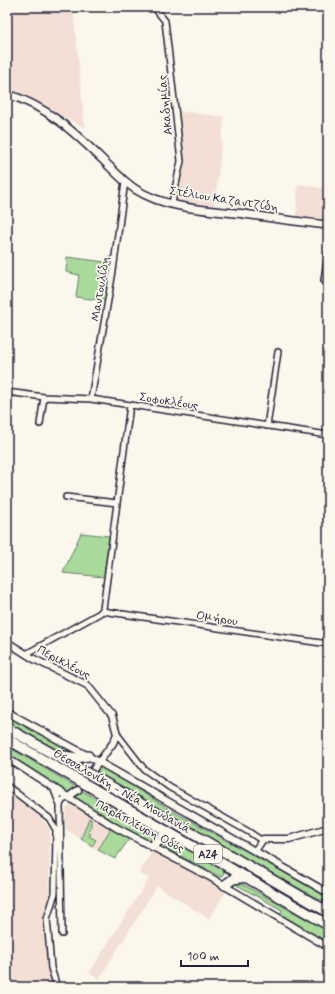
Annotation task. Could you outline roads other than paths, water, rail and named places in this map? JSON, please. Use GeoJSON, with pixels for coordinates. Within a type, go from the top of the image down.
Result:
{"type":"FeatureCollection","features":[{"type":"Feature","properties":{"kind":"highway","name":"Θεσσαλονίκη - Νέα Μουδανιά"},"geometry":{"type":"LineString","coordinates":[[7,728],[91,773],[326,907]]}},
{"type":"Feature","properties":{"kind":"highway","name":"Θεσσαλονίκη - Νέα Μουδανιά"},"geometry":{"type":"LineString","coordinates":[[9,741],[82,785],[188,842],[328,925]]}},
{"type":"Feature","properties":{"kind":"highway"},"geometry":{"type":"LineString","coordinates":[[37,744],[68,758],[84,758],[88,756]]}},
{"type":"Feature","properties":{"kind":"highway"},"geometry":{"type":"LineString","coordinates":[[150,821],[156,836],[153,846]]}},
{"type":"Feature","properties":{"kind":"highway"},"geometry":{"type":"LineString","coordinates":[[153,846],[163,836],[172,836],[188,842]]}},
{"type":"Feature","properties":{"kind":"highway"},"geometry":{"type":"LineString","coordinates":[[222,863],[227,876],[225,885]]}},
{"type":"Feature","properties":{"kind":"highway"},"geometry":{"type":"LineString","coordinates":[[225,885],[233,880],[247,877]]}},
{"type":"Feature","properties":{"kind":"main road","name":"Στέλιου Καζαντζίδη"},"geometry":{"type":"LineString","coordinates":[[7,94],[53,115],[75,133],[125,181],[145,194],[172,203],[195,208],[328,225]]}},
{"type":"Feature","properties":{"kind":"street","name":"Ακαδημίας"},"geometry":{"type":"LineString","coordinates":[[154,7],[165,21],[181,161],[172,203]]}},
{"type":"Feature","properties":{"kind":"street","name":"Μαντουλίδη"},"geometry":{"type":"LineString","coordinates":[[91,399],[114,271],[125,181]]}},
{"type":"Feature","properties":{"kind":"street"},"geometry":{"type":"LineString","coordinates":[[324,280],[328,253]]}},
{"type":"Feature","properties":{"kind":"street"},"geometry":{"type":"LineString","coordinates":[[268,426],[278,352]]}},
{"type":"Feature","properties":{"kind":"street","name":"Σοφοκλέους"},"geometry":{"type":"LineString","coordinates":[[7,392],[44,397],[91,399],[328,435]]}},
{"type":"Feature","properties":{"kind":"street"},"geometry":{"type":"LineString","coordinates":[[40,424],[44,397]]}},
{"type":"Feature","properties":{"kind":"street"},"geometry":{"type":"LineString","coordinates":[[26,654],[102,611],[130,405]]}},
{"type":"Feature","properties":{"kind":"street"},"geometry":{"type":"LineString","coordinates":[[66,497],[117,503]]}},
{"type":"Feature","properties":{"kind":"street","name":"Ομήρου"},"geometry":{"type":"LineString","coordinates":[[102,611],[328,644]]}},
{"type":"Feature","properties":{"kind":"street","name":"Περικλέους"},"geometry":{"type":"LineString","coordinates":[[7,642],[34,659],[87,685],[112,716],[116,734]]}},
{"type":"Feature","properties":{"kind":"street"},"geometry":{"type":"LineString","coordinates":[[34,659],[36,649]]}},
{"type":"Feature","properties":{"kind":"street"},"geometry":{"type":"LineString","coordinates":[[7,712],[99,762],[328,893]]}},
{"type":"Feature","properties":{"kind":"street"},"geometry":{"type":"LineString","coordinates":[[91,773],[113,744],[116,734]]}},
{"type":"Feature","properties":{"kind":"street"},"geometry":{"type":"LineString","coordinates":[[116,734],[144,769],[169,787],[249,832],[260,840],[289,839],[328,828]]}},
{"type":"Feature","properties":{"kind":"street","name":"Παράπλευρη Οδός"},"geometry":{"type":"LineString","coordinates":[[7,758],[67,798],[115,827],[225,885],[328,947]]}},
{"type":"Feature","properties":{"kind":"street"},"geometry":{"type":"LineString","coordinates":[[60,804],[82,785]]}},
{"type":"Feature","properties":{"kind":"street"},"geometry":{"type":"LineString","coordinates":[[7,786],[49,818],[56,830],[55,893],[48,925],[51,968],[57,987]]}},
{"type":"Feature","properties":{"kind":"street"},"geometry":{"type":"LineString","coordinates":[[52,787],[58,796],[61,816],[62,934]]}},
{"type":"Feature","properties":{"kind":"street"},"geometry":{"type":"LineString","coordinates":[[61,816],[67,798]]}},
{"type":"Feature","properties":{"kind":"street"},"geometry":{"type":"LineString","coordinates":[[255,851],[260,840]]}}]}
